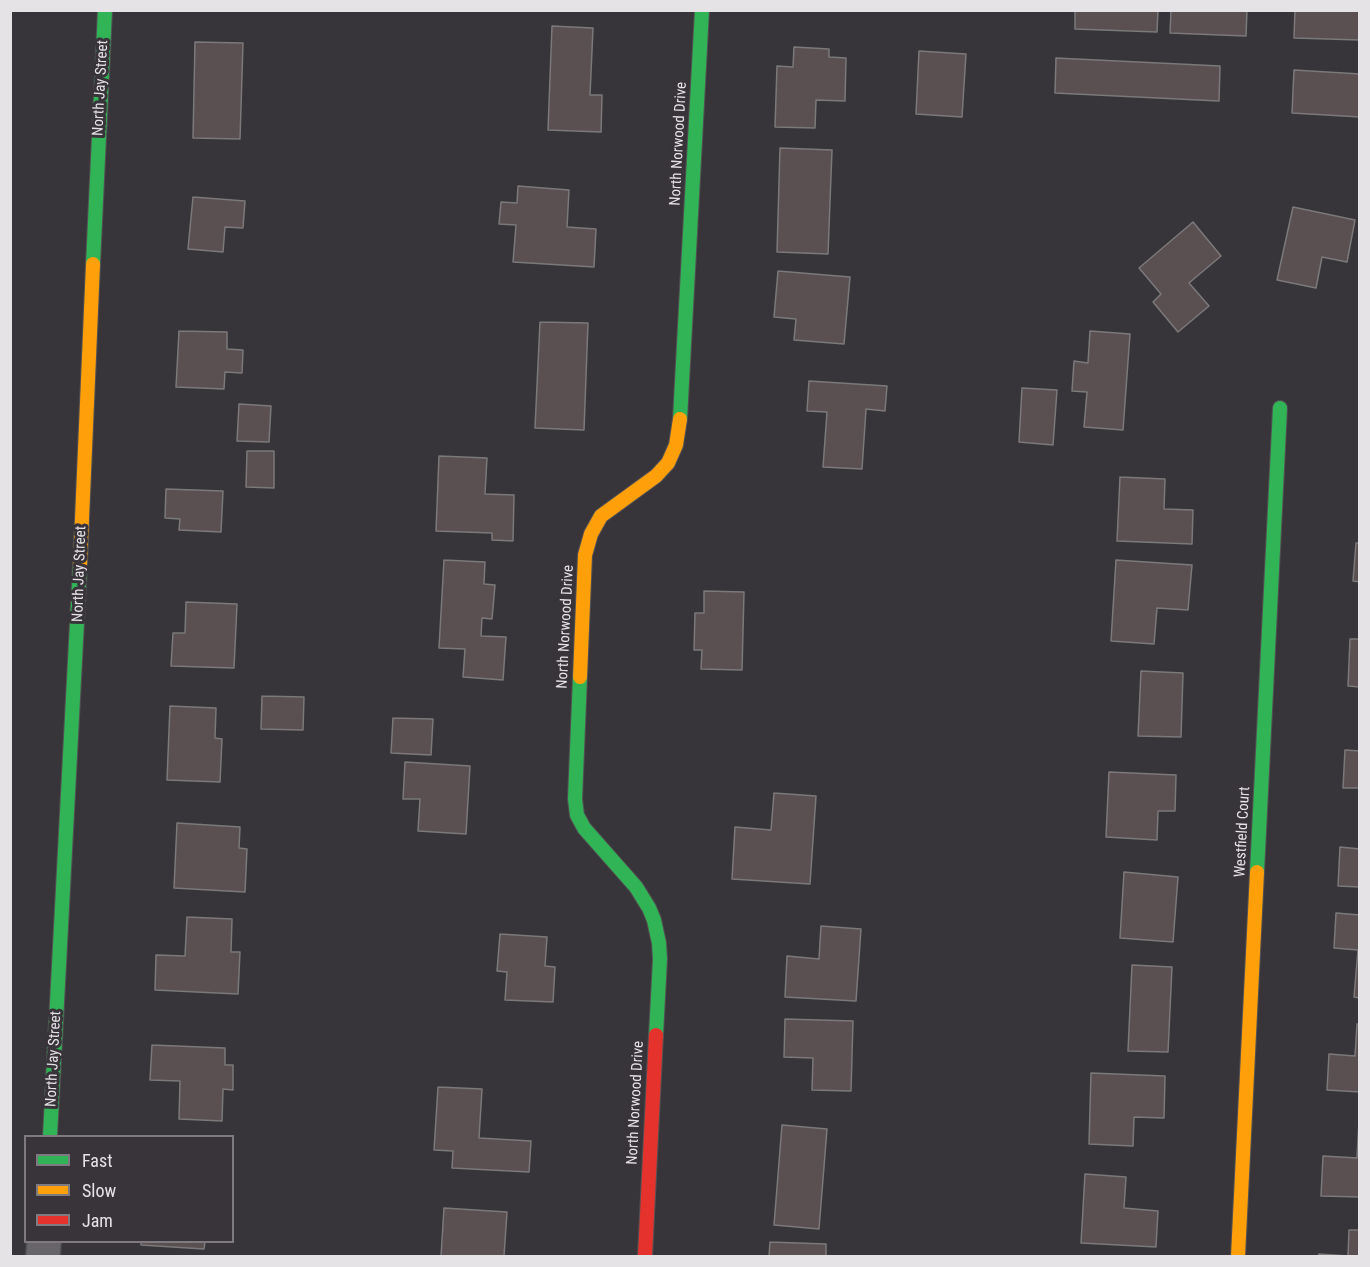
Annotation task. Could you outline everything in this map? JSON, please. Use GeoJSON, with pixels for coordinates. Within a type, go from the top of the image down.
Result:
{"type":"FeatureCollection","features":[{"type":"Feature","properties":{"kind":"street","name":"North Jay Street"},"geometry":{"type":"LineString","coordinates":[[50,1135],[77,651],[105,10]]}},
{"type":"Feature","properties":{"kind":"street","name":"North Norwood Drive"},"geometry":{"type":"LineString","coordinates":[[645,1257],[659,943],[654,920],[636,887],[584,828],[577,815],[574,799],[585,555],[591,534],[600,516],[656,476],[668,463],[676,445],[681,415],[702,10]]}},
{"type":"Feature","properties":{"kind":"street","name":"Westfield Court"},"geometry":{"type":"LineString","coordinates":[[1238,1257],[1280,408]]}},
{"type":"Feature","properties":{"kind":"building"},"geometry":{"type":"Polygon","coordinates":[[[1075,10],[1158,10],[1157,32],[1075,29],[1075,10]]]}},
{"type":"Feature","properties":{"kind":"building"},"geometry":{"type":"Polygon","coordinates":[[[1171,10],[1247,10],[1246,36],[1170,33],[1171,10]]]}},
{"type":"Feature","properties":{"kind":"building"},"geometry":{"type":"Polygon","coordinates":[[[1295,10],[1360,10],[1360,40],[1294,38],[1295,10]]]}},
{"type":"Feature","properties":{"kind":"building"},"geometry":{"type":"Polygon","coordinates":[[[552,26],[593,28],[590,95],[602,95],[601,132],[548,130],[552,26]]]}},
{"type":"Feature","properties":{"kind":"building"},"geometry":{"type":"Polygon","coordinates":[[[195,42],[243,43],[240,139],[193,138],[195,42]]]}},
{"type":"Feature","properties":{"kind":"building"},"geometry":{"type":"Polygon","coordinates":[[[794,47],[829,49],[829,57],[846,58],[845,101],[816,100],[815,128],[775,127],[777,66],[793,67],[794,47]]]}},
{"type":"Feature","properties":{"kind":"building"},"geometry":{"type":"Polygon","coordinates":[[[919,51],[966,54],[962,117],[916,114],[919,51]]]}},
{"type":"Feature","properties":{"kind":"building"},"geometry":{"type":"Polygon","coordinates":[[[1056,58],[1220,66],[1219,101],[1055,93],[1056,58]]]}},
{"type":"Feature","properties":{"kind":"building"},"geometry":{"type":"Polygon","coordinates":[[[1294,70],[1360,74],[1360,117],[1292,113],[1294,70]]]}},
{"type":"Feature","properties":{"kind":"building"},"geometry":{"type":"Polygon","coordinates":[[[780,148],[832,150],[828,254],[777,252],[780,148]]]}},
{"type":"Feature","properties":{"kind":"building"},"geometry":{"type":"Polygon","coordinates":[[[518,186],[569,190],[567,227],[596,229],[594,267],[513,262],[516,225],[499,224],[501,202],[517,203],[518,186]]]}},
{"type":"Feature","properties":{"kind":"building"},"geometry":{"type":"Polygon","coordinates":[[[193,197],[245,201],[243,228],[225,227],[223,252],[188,249],[193,197]]]}},
{"type":"Feature","properties":{"kind":"building"},"geometry":{"type":"Polygon","coordinates":[[[1293,207],[1355,220],[1347,262],[1322,257],[1316,288],[1277,280],[1293,207]]]}},
{"type":"Feature","properties":{"kind":"building"},"geometry":{"type":"Polygon","coordinates":[[[1193,222],[1221,256],[1189,283],[1209,306],[1178,332],[1153,302],[1161,294],[1139,268],[1193,222]]]}},
{"type":"Feature","properties":{"kind":"building"},"geometry":{"type":"Polygon","coordinates":[[[778,271],[850,277],[844,344],[794,340],[796,319],[774,317],[778,271]]]}},
{"type":"Feature","properties":{"kind":"building"},"geometry":{"type":"Polygon","coordinates":[[[540,322],[588,323],[584,430],[535,428],[540,322]]]}},
{"type":"Feature","properties":{"kind":"building"},"geometry":{"type":"Polygon","coordinates":[[[179,331],[227,332],[227,349],[243,350],[242,373],[225,372],[224,389],[176,387],[179,331]]]}},
{"type":"Feature","properties":{"kind":"building"},"geometry":{"type":"Polygon","coordinates":[[[1090,331],[1130,334],[1123,430],[1084,427],[1087,392],[1072,391],[1074,361],[1088,363],[1090,331]]]}},
{"type":"Feature","properties":{"kind":"building"},"geometry":{"type":"Polygon","coordinates":[[[809,381],[887,386],[885,411],[866,409],[862,469],[823,467],[827,412],[807,411],[809,381]]]}},
{"type":"Feature","properties":{"kind":"building"},"geometry":{"type":"Polygon","coordinates":[[[1022,388],[1057,390],[1053,445],[1019,442],[1022,388]]]}},
{"type":"Feature","properties":{"kind":"building"},"geometry":{"type":"Polygon","coordinates":[[[239,404],[271,406],[269,442],[237,441],[239,404]]]}},
{"type":"Feature","properties":{"kind":"building"},"geometry":{"type":"Polygon","coordinates":[[[247,451],[274,451],[274,488],[246,487],[247,451]]]}},
{"type":"Feature","properties":{"kind":"building"},"geometry":{"type":"Polygon","coordinates":[[[439,456],[487,458],[485,494],[514,495],[513,541],[492,540],[492,533],[436,531],[439,456]]]}},
{"type":"Feature","properties":{"kind":"building"},"geometry":{"type":"Polygon","coordinates":[[[1120,477],[1165,479],[1164,509],[1193,510],[1192,544],[1117,541],[1120,477]]]}},
{"type":"Feature","properties":{"kind":"building"},"geometry":{"type":"Polygon","coordinates":[[[166,489],[223,491],[221,532],[179,530],[180,519],[165,518],[166,489]]]}},
{"type":"Feature","properties":{"kind":"building"},"geometry":{"type":"Polygon","coordinates":[[[1356,543],[1360,543],[1360,582],[1353,581],[1356,543]]]}},
{"type":"Feature","properties":{"kind":"building"},"geometry":{"type":"Polygon","coordinates":[[[444,560],[485,562],[484,584],[495,585],[492,619],[482,618],[481,636],[506,637],[503,680],[463,677],[465,649],[439,648],[444,560]]]}},
{"type":"Feature","properties":{"kind":"building"},"geometry":{"type":"Polygon","coordinates":[[[1116,560],[1192,565],[1188,610],[1157,608],[1154,644],[1111,641],[1116,560]]]}},
{"type":"Feature","properties":{"kind":"building"},"geometry":{"type":"Polygon","coordinates":[[[704,591],[744,592],[742,670],[701,669],[702,650],[694,650],[695,613],[704,613],[704,591]]]}},
{"type":"Feature","properties":{"kind":"building"},"geometry":{"type":"Polygon","coordinates":[[[186,602],[237,604],[234,668],[171,666],[173,633],[185,633],[186,602]]]}},
{"type":"Feature","properties":{"kind":"building"},"geometry":{"type":"Polygon","coordinates":[[[1350,639],[1360,639],[1360,687],[1348,686],[1350,639]]]}},
{"type":"Feature","properties":{"kind":"building"},"geometry":{"type":"Polygon","coordinates":[[[1141,671],[1183,673],[1181,737],[1138,736],[1141,671]]]}},
{"type":"Feature","properties":{"kind":"building"},"geometry":{"type":"Polygon","coordinates":[[[262,696],[304,697],[303,730],[261,729],[262,696]]]}},
{"type":"Feature","properties":{"kind":"building"},"geometry":{"type":"Polygon","coordinates":[[[170,706],[216,708],[215,738],[222,739],[220,782],[167,780],[170,706]]]}},
{"type":"Feature","properties":{"kind":"building"},"geometry":{"type":"Polygon","coordinates":[[[393,718],[433,719],[431,755],[391,753],[393,718]]]}},
{"type":"Feature","properties":{"kind":"building"},"geometry":{"type":"Polygon","coordinates":[[[1345,750],[1360,751],[1360,788],[1343,788],[1345,750]]]}},
{"type":"Feature","properties":{"kind":"building"},"geometry":{"type":"Polygon","coordinates":[[[405,762],[470,766],[466,834],[418,831],[420,799],[403,799],[405,762]]]}},
{"type":"Feature","properties":{"kind":"building"},"geometry":{"type":"Polygon","coordinates":[[[1109,772],[1176,775],[1175,811],[1158,811],[1157,840],[1106,837],[1109,772]]]}},
{"type":"Feature","properties":{"kind":"building"},"geometry":{"type":"Polygon","coordinates":[[[774,793],[816,796],[810,884],[732,879],[735,827],[771,830],[774,793]]]}},
{"type":"Feature","properties":{"kind":"building"},"geometry":{"type":"Polygon","coordinates":[[[177,823],[240,827],[239,848],[247,849],[245,892],[174,888],[177,823]]]}},
{"type":"Feature","properties":{"kind":"building"},"geometry":{"type":"Polygon","coordinates":[[[1340,847],[1360,849],[1360,887],[1338,886],[1340,847]]]}},
{"type":"Feature","properties":{"kind":"building"},"geometry":{"type":"Polygon","coordinates":[[[1124,872],[1178,877],[1173,942],[1120,938],[1124,872]]]}},
{"type":"Feature","properties":{"kind":"building"},"geometry":{"type":"Polygon","coordinates":[[[1336,913],[1360,915],[1360,998],[1354,997],[1358,950],[1334,948],[1336,913]]]}},
{"type":"Feature","properties":{"kind":"building"},"geometry":{"type":"Polygon","coordinates":[[[187,917],[232,919],[231,952],[240,952],[238,994],[155,990],[156,955],[185,956],[187,917]]]}},
{"type":"Feature","properties":{"kind":"building"},"geometry":{"type":"Polygon","coordinates":[[[821,926],[861,929],[856,1001],[785,997],[787,956],[819,959],[821,926]]]}},
{"type":"Feature","properties":{"kind":"building"},"geometry":{"type":"Polygon","coordinates":[[[500,934],[547,937],[545,966],[555,967],[553,1002],[505,1000],[507,972],[497,971],[500,934]]]}},
{"type":"Feature","properties":{"kind":"building"},"geometry":{"type":"Polygon","coordinates":[[[1132,965],[1172,967],[1168,1052],[1128,1051],[1132,965]]]}},
{"type":"Feature","properties":{"kind":"building"},"geometry":{"type":"Polygon","coordinates":[[[785,1019],[853,1021],[851,1091],[812,1090],[813,1058],[784,1057],[785,1019]]]}},
{"type":"Feature","properties":{"kind":"building"},"geometry":{"type":"Polygon","coordinates":[[[1357,1024],[1360,1024],[1360,1092],[1327,1090],[1329,1054],[1355,1056],[1357,1024]]]}},
{"type":"Feature","properties":{"kind":"building"},"geometry":{"type":"Polygon","coordinates":[[[152,1045],[225,1048],[225,1065],[233,1065],[233,1090],[223,1089],[222,1121],[179,1119],[180,1081],[150,1080],[152,1045]]]}},
{"type":"Feature","properties":{"kind":"building"},"geometry":{"type":"Polygon","coordinates":[[[1091,1073],[1165,1076],[1164,1118],[1134,1117],[1133,1146],[1089,1144],[1091,1073]]]}},
{"type":"Feature","properties":{"kind":"building"},"geometry":{"type":"Polygon","coordinates":[[[438,1087],[482,1089],[479,1138],[531,1141],[529,1172],[452,1168],[453,1151],[434,1150],[438,1087]]]}},
{"type":"Feature","properties":{"kind":"building"},"geometry":{"type":"Polygon","coordinates":[[[1359,1121],[1360,1197],[1321,1196],[1323,1156],[1357,1158],[1359,1121]]]}},
{"type":"Feature","properties":{"kind":"building"},"geometry":{"type":"Polygon","coordinates":[[[782,1125],[827,1129],[819,1229],[774,1225],[782,1125]]]}},
{"type":"Feature","properties":{"kind":"building"},"geometry":{"type":"Polygon","coordinates":[[[1085,1174],[1126,1177],[1124,1208],[1158,1211],[1156,1247],[1081,1243],[1085,1174]]]}},
{"type":"Feature","properties":{"kind":"building"},"geometry":{"type":"Polygon","coordinates":[[[444,1208],[507,1212],[504,1256],[441,1256],[444,1208]]]}},
{"type":"Feature","properties":{"kind":"building"},"geometry":{"type":"Polygon","coordinates":[[[1349,1230],[1360,1230],[1360,1256],[1348,1256],[1349,1230]]]}},
{"type":"Feature","properties":{"kind":"building"},"geometry":{"type":"Polygon","coordinates":[[[770,1242],[826,1244],[826,1256],[769,1256],[770,1242]]]}},
{"type":"Feature","properties":{"kind":"building"},"geometry":{"type":"Polygon","coordinates":[[[141,1243],[205,1243],[204,1249],[141,1245],[141,1243]]]}},
{"type":"Feature","properties":{"kind":"building"},"geometry":{"type":"Polygon","coordinates":[[[1319,1254],[1348,1256],[1318,1256],[1319,1254]]]}},
{"type":"Feature","properties":{"kind":"traffic: fast"},"geometry":{"type":"LineString","coordinates":[[93,264],[105,10]]}},
{"type":"Feature","properties":{"kind":"traffic: fast"},"geometry":{"type":"LineString","coordinates":[[680,419],[702,10]]}},
{"type":"Feature","properties":{"kind":"traffic: fast"},"geometry":{"type":"LineString","coordinates":[[1257,872],[1280,408]]}},
{"type":"Feature","properties":{"kind":"traffic: fast"},"geometry":{"type":"LineString","coordinates":[[50,1135],[80,565]]}},
{"type":"Feature","properties":{"kind":"traffic: fast"},"geometry":{"type":"LineString","coordinates":[[580,677],[575,799],[577,815],[584,828],[636,887],[654,920],[660,959],[656,1035]]}},
{"type":"Feature","properties":{"kind":"traffic: slow"},"geometry":{"type":"LineString","coordinates":[[80,565],[93,264]]}},
{"type":"Feature","properties":{"kind":"traffic: slow"},"geometry":{"type":"LineString","coordinates":[[580,677],[585,555],[591,534],[601,516],[656,476],[668,463],[676,445],[680,419]]}},
{"type":"Feature","properties":{"kind":"traffic: slow"},"geometry":{"type":"LineString","coordinates":[[1238,1256],[1257,872]]}},
{"type":"Feature","properties":{"kind":"traffic: jam"},"geometry":{"type":"LineString","coordinates":[[645,1256],[656,1035]]}}]}
